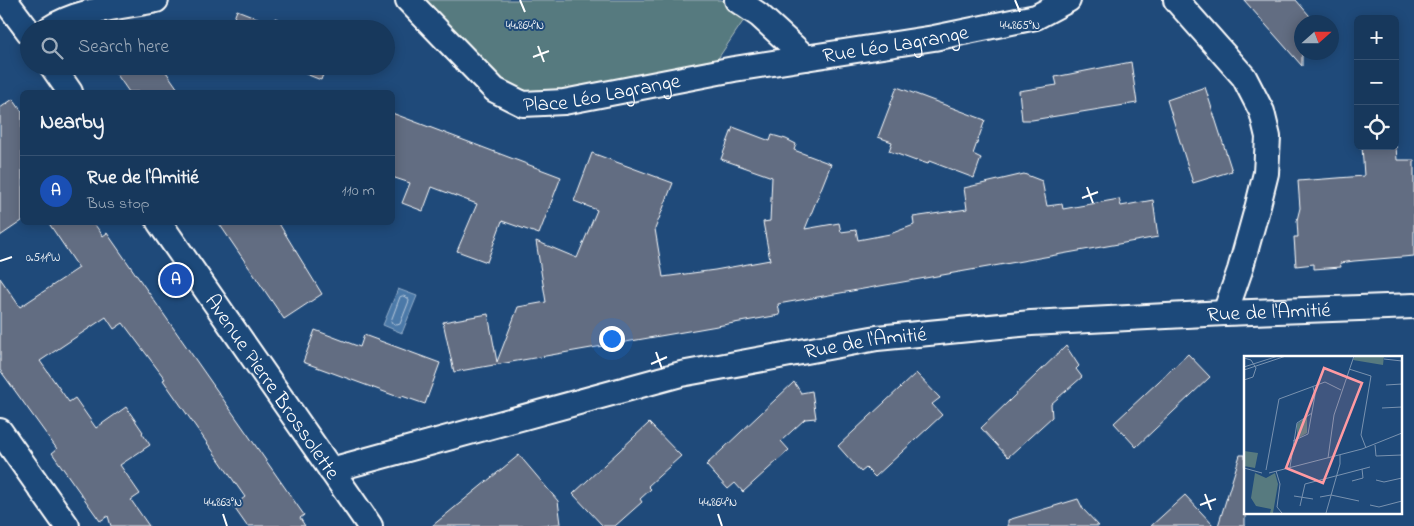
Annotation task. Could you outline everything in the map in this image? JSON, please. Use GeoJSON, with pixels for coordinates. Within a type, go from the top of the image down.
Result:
{"type":"FeatureCollection","features":[{"type":"Feature","properties":{"kind":"street"},"geometry":{"type":"LineString","coordinates":[[5,0],[20,20]]}},
{"type":"Feature","properties":{"kind":"street"},"geometry":{"type":"LineString","coordinates":[[65,20],[79,15],[156,0]]}},
{"type":"Feature","properties":{"kind":"street","name":"Place Léo Lagrange"},"geometry":{"type":"LineString","coordinates":[[408,0],[494,90],[523,104],[564,102],[734,69],[806,58]]}},
{"type":"Feature","properties":{"kind":"street","name":"Rue Léo Lagrange"},"geometry":{"type":"LineString","coordinates":[[737,0],[759,16],[806,58],[934,38],[1036,17],[1068,0]]}},
{"type":"Feature","properties":{"kind":"street"},"geometry":{"type":"LineString","coordinates":[[1176,0],[1244,77],[1262,112],[1268,137],[1266,173],[1240,270],[1225,313]]}},
{"type":"Feature","properties":{"kind":"street"},"geometry":{"type":"LineString","coordinates":[[58,75],[69,90]]}},
{"type":"Feature","properties":{"kind":"street","name":"Avenue Pierre Brossolette"},"geometry":{"type":"LineString","coordinates":[[161,225],[370,526]]}},
{"type":"Feature","properties":{"kind":"street","name":"Rue de l'Amitié"},"geometry":{"type":"LineString","coordinates":[[331,470],[681,374],[877,338],[1031,323],[1414,306]]}},
{"type":"Feature","properties":{"kind":"street"},"geometry":{"type":"LineString","coordinates":[[0,431],[67,526]]}},
{"type":"Feature","properties":{"kind":"green space"},"geometry":{"type":"Polygon","coordinates":[[[416,0],[722,0],[746,17],[717,60],[556,94],[534,94],[514,88],[491,77],[416,0]]]}},
{"type":"Feature","properties":{"kind":"water"},"geometry":{"type":"Polygon","coordinates":[[[398,289],[417,296],[402,333],[383,325],[398,289]]]}},
{"type":"Feature","properties":{"kind":"building"},"geometry":{"type":"Polygon","coordinates":[[[1244,0],[1296,0],[1309,15],[1294,15],[1294,57],[1244,0]]]}},
{"type":"Feature","properties":{"kind":"building"},"geometry":{"type":"Polygon","coordinates":[[[237,10],[263,20],[233,20],[237,10]]]}},
{"type":"Feature","properties":{"kind":"building"},"geometry":{"type":"Polygon","coordinates":[[[1297,60],[1302,60],[1302,66],[1297,60]]]}},
{"type":"Feature","properties":{"kind":"building"},"geometry":{"type":"Polygon","coordinates":[[[1131,62],[1137,103],[1022,120],[1019,91],[1057,85],[1055,77],[1131,62]]]}},
{"type":"Feature","properties":{"kind":"building"},"geometry":{"type":"Polygon","coordinates":[[[117,75],[168,75],[179,90],[128,90],[117,75]]]}},
{"type":"Feature","properties":{"kind":"building"},"geometry":{"type":"Polygon","coordinates":[[[308,75],[323,75],[321,80],[308,75]]]}},
{"type":"Feature","properties":{"kind":"building"},"geometry":{"type":"Polygon","coordinates":[[[897,87],[985,120],[973,154],[981,158],[974,178],[929,161],[928,164],[916,161],[889,151],[892,142],[878,137],[897,87]]]}},
{"type":"Feature","properties":{"kind":"building"},"geometry":{"type":"Polygon","coordinates":[[[1205,87],[1232,171],[1193,183],[1167,100],[1205,87]]]}},
{"type":"Feature","properties":{"kind":"building"},"geometry":{"type":"Polygon","coordinates":[[[13,99],[20,109],[20,222],[0,236],[0,108],[13,99]]]}},
{"type":"Feature","properties":{"kind":"building"},"geometry":{"type":"Polygon","coordinates":[[[395,114],[561,177],[539,234],[502,221],[487,262],[457,251],[477,204],[432,187],[423,211],[402,203],[410,183],[395,178],[395,114]]]}},
{"type":"Feature","properties":{"kind":"building"},"geometry":{"type":"Polygon","coordinates":[[[733,127],[770,141],[772,135],[786,139],[796,144],[794,150],[831,164],[805,229],[839,223],[841,232],[856,230],[858,240],[890,234],[914,225],[913,217],[967,209],[964,188],[1024,174],[1042,181],[1047,206],[1062,204],[1063,209],[1119,199],[1121,206],[1153,200],[1158,237],[778,304],[780,315],[454,372],[443,322],[488,314],[497,362],[518,307],[546,302],[536,241],[577,258],[597,210],[574,201],[592,153],[673,183],[655,229],[663,277],[770,260],[763,222],[770,221],[772,177],[721,159],[733,127]]]}},
{"type":"Feature","properties":{"kind":"building"},"geometry":{"type":"Polygon","coordinates":[[[1362,150],[1396,150],[1397,160],[1414,160],[1414,256],[1340,263],[1341,267],[1314,269],[1314,264],[1296,266],[1294,237],[1298,237],[1297,220],[1300,208],[1298,181],[1364,176],[1362,150]]]}},
{"type":"Feature","properties":{"kind":"building"},"geometry":{"type":"Polygon","coordinates":[[[50,225],[95,225],[103,236],[107,233],[304,515],[300,518],[305,526],[247,526],[233,506],[245,497],[163,380],[165,379],[123,323],[114,329],[106,317],[40,361],[69,402],[75,398],[96,428],[126,407],[150,445],[120,465],[140,494],[131,500],[149,526],[111,526],[108,516],[100,521],[52,453],[57,449],[0,370],[0,278],[20,307],[79,268],[50,225]]]}},
{"type":"Feature","properties":{"kind":"building"},"geometry":{"type":"Polygon","coordinates":[[[220,225],[280,225],[322,294],[284,319],[220,225]]]}},
{"type":"Feature","properties":{"kind":"building"},"geometry":{"type":"Polygon","coordinates":[[[315,330],[360,347],[364,335],[440,363],[425,404],[402,396],[401,398],[303,362],[315,330]]]}},
{"type":"Feature","properties":{"kind":"building"},"geometry":{"type":"Polygon","coordinates":[[[1066,346],[1079,366],[1076,369],[1082,377],[1051,404],[1052,417],[1008,457],[981,428],[1066,346]]]}},
{"type":"Feature","properties":{"kind":"building"},"geometry":{"type":"Polygon","coordinates":[[[1188,354],[1210,377],[1136,447],[1114,423],[1188,354]]]}},
{"type":"Feature","properties":{"kind":"building"},"geometry":{"type":"Polygon","coordinates":[[[916,373],[940,398],[932,404],[942,415],[875,477],[866,468],[861,472],[838,446],[916,373]]]}},
{"type":"Feature","properties":{"kind":"building"},"geometry":{"type":"Polygon","coordinates":[[[794,382],[801,393],[812,391],[816,418],[805,419],[781,441],[789,450],[743,492],[735,483],[728,489],[706,465],[794,382]]]}},
{"type":"Feature","properties":{"kind":"building"},"geometry":{"type":"Polygon","coordinates":[[[649,423],[681,456],[648,486],[651,489],[640,499],[642,502],[615,526],[603,526],[573,494],[649,423]]]}},
{"type":"Feature","properties":{"kind":"building"},"geometry":{"type":"Polygon","coordinates":[[[519,455],[558,501],[561,524],[529,526],[432,526],[519,455]]]}},
{"type":"Feature","properties":{"kind":"building"},"geometry":{"type":"Polygon","coordinates":[[[1240,455],[1244,455],[1245,526],[1218,526],[1240,455]]]}},
{"type":"Feature","properties":{"kind":"building"},"geometry":{"type":"Polygon","coordinates":[[[1185,495],[1214,526],[1151,526],[1185,495]]]}},
{"type":"Feature","properties":{"kind":"building"},"geometry":{"type":"Polygon","coordinates":[[[1078,499],[1083,509],[1099,526],[1008,526],[1008,520],[1078,499]]]}},
{"type":"Feature","properties":{"kind":"place","name":"Rue de l'Amitié"},"geometry":{"type":"Point","coordinates":[176,280]}}]}
